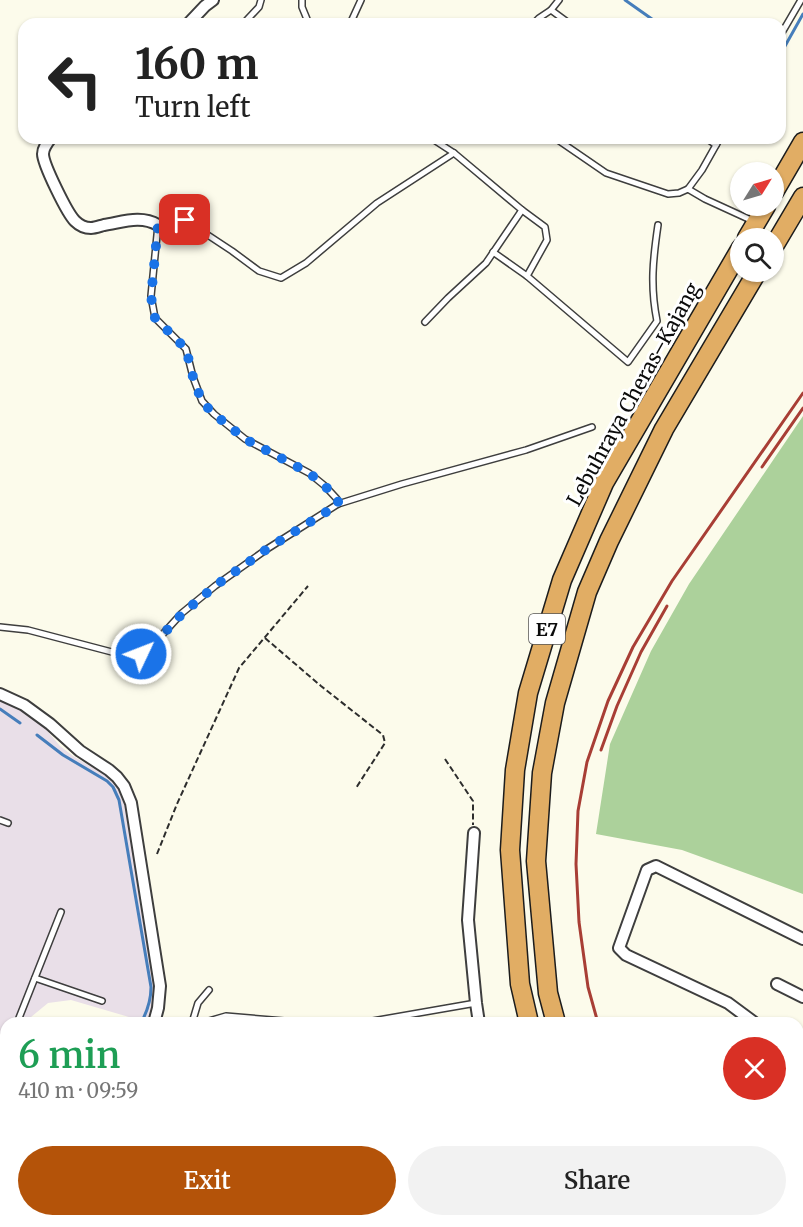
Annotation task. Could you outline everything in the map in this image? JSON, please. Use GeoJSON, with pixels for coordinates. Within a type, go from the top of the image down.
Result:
{"type":"FeatureCollection","features":[{"type":"Feature","properties":{"kind":"highway"},"geometry":{"type":"LineString","coordinates":[[784,175],[803,142]]}},
{"type":"Feature","properties":{"kind":"highway"},"geometry":{"type":"LineString","coordinates":[[784,229],[803,197]]}},
{"type":"Feature","properties":{"kind":"highway"},"geometry":{"type":"LineString","coordinates":[[753,228],[760,216]]}},
{"type":"Feature","properties":{"kind":"highway","name":"Lebuhraya Cheras–Kajang"},"geometry":{"type":"LineString","coordinates":[[528,1017],[520,984],[510,850],[515,770],[528,693],[562,580],[604,483],[730,267]]}},
{"type":"Feature","properties":{"kind":"highway","name":"E7"},"geometry":{"type":"LineString","coordinates":[[555,1017],[549,993],[536,861],[542,773],[555,703],[587,592],[609,541],[664,429],[751,282]]}},
{"type":"Feature","properties":{"kind":"street"},"geometry":{"type":"LineString","coordinates":[[194,18],[213,0]]}},
{"type":"Feature","properties":{"kind":"street"},"geometry":{"type":"LineString","coordinates":[[46,144],[43,153],[45,162],[68,213],[74,221],[81,226],[91,228],[142,219],[158,225]]}},
{"type":"Feature","properties":{"kind":"street"},"geometry":{"type":"LineString","coordinates":[[0,694],[24,705],[50,724],[80,752],[109,770],[117,777],[128,795],[160,986],[159,1008],[156,1017]]}},
{"type":"Feature","properties":{"kind":"street"},"geometry":{"type":"LineString","coordinates":[[474,833],[468,920],[478,1017]]}},
{"type":"Feature","properties":{"kind":"street"},"geometry":{"type":"LineString","coordinates":[[746,1017],[728,1003],[626,956],[619,948],[647,870],[656,866],[803,939]]}},
{"type":"Feature","properties":{"kind":"street"},"geometry":{"type":"LineString","coordinates":[[777,984],[803,997]]}},
{"type":"Feature","properties":{"kind":"lane"},"geometry":{"type":"LineString","coordinates":[[249,18],[259,7],[261,0]]}},
{"type":"Feature","properties":{"kind":"lane"},"geometry":{"type":"LineString","coordinates":[[302,0],[307,18]]}},
{"type":"Feature","properties":{"kind":"lane"},"geometry":{"type":"LineString","coordinates":[[353,18],[361,0]]}},
{"type":"Feature","properties":{"kind":"lane"},"geometry":{"type":"LineString","coordinates":[[538,18],[551,10],[559,0]]}},
{"type":"Feature","properties":{"kind":"lane"},"geometry":{"type":"LineString","coordinates":[[786,26],[801,0]]}},
{"type":"Feature","properties":{"kind":"lane"},"geometry":{"type":"LineString","coordinates":[[551,10],[562,18]]}},
{"type":"Feature","properties":{"kind":"lane"},"geometry":{"type":"LineString","coordinates":[[440,144],[545,227],[547,240],[527,276]]}},
{"type":"Feature","properties":{"kind":"lane"},"geometry":{"type":"LineString","coordinates":[[564,144],[606,173],[668,194],[680,194],[688,189],[716,145]]}},
{"type":"Feature","properties":{"kind":"lane"},"geometry":{"type":"LineString","coordinates":[[339,504],[325,486],[309,473],[245,439],[202,402],[186,349],[155,318],[151,297],[158,225],[170,215],[185,220],[258,271],[281,278],[306,263],[376,203],[454,153]]}},
{"type":"Feature","properties":{"kind":"lane"},"geometry":{"type":"LineString","coordinates":[[688,189],[756,222]]}},
{"type":"Feature","properties":{"kind":"lane"},"geometry":{"type":"LineString","coordinates":[[425,322],[486,263],[522,210]]}},
{"type":"Feature","properties":{"kind":"lane"},"geometry":{"type":"LineString","coordinates":[[784,234],[797,220]]}},
{"type":"Feature","properties":{"kind":"lane"},"geometry":{"type":"LineString","coordinates":[[493,252],[527,276],[628,362],[657,321],[653,299],[653,264],[658,225]]}},
{"type":"Feature","properties":{"kind":"lane"},"geometry":{"type":"LineString","coordinates":[[0,627],[28,630],[127,656],[141,654],[215,586],[267,549],[339,504],[402,483],[526,450],[592,427]]}},
{"type":"Feature","properties":{"kind":"lane"},"geometry":{"type":"LineString","coordinates":[[0,820],[8,823]]}},
{"type":"Feature","properties":{"kind":"lane"},"geometry":{"type":"LineString","coordinates":[[19,1017],[61,912]]}},
{"type":"Feature","properties":{"kind":"lane"},"geometry":{"type":"LineString","coordinates":[[35,978],[102,1001]]}},
{"type":"Feature","properties":{"kind":"lane"},"geometry":{"type":"LineString","coordinates":[[194,1017],[198,1003],[209,990]]}},
{"type":"Feature","properties":{"kind":"lane"},"geometry":{"type":"LineString","coordinates":[[395,1017],[476,1003]]}},
{"type":"Feature","properties":{"kind":"lane"},"geometry":{"type":"LineString","coordinates":[[222,1017],[238,1017]]}},
{"type":"Feature","properties":{"kind":"path"},"geometry":{"type":"LineString","coordinates":[[157,854],[239,668],[308,586]]}},
{"type":"Feature","properties":{"kind":"path"},"geometry":{"type":"LineString","coordinates":[[265,638],[383,735],[385,743],[356,788]]}},
{"type":"Feature","properties":{"kind":"path"},"geometry":{"type":"LineString","coordinates":[[445,759],[473,801],[474,833]]}},
{"type":"Feature","properties":{"kind":"shaded area"},"geometry":{"type":"Polygon","coordinates":[[[0,701],[16,707],[44,727],[60,746],[112,779],[119,788],[128,816],[156,989],[155,1002],[149,1017],[129,1017],[71,1000],[48,1003],[31,1017],[0,1017],[0,701]]]}},
{"type":"Feature","properties":{"kind":"green space"},"geometry":{"type":"Polygon","coordinates":[[[803,416],[803,894],[682,850],[596,834],[610,744],[651,651],[689,584],[803,416]]]}},
{"type":"Feature","properties":{"kind":"waterway"},"geometry":{"type":"LineString","coordinates":[[625,0],[650,18]]}},
{"type":"Feature","properties":{"kind":"waterway"},"geometry":{"type":"LineString","coordinates":[[786,44],[803,14]]}},
{"type":"Feature","properties":{"kind":"waterway"},"geometry":{"type":"LineString","coordinates":[[0,709],[20,723]]}},
{"type":"Feature","properties":{"kind":"waterway"},"geometry":{"type":"LineString","coordinates":[[37,735],[63,755],[107,781],[113,787],[119,800],[151,987],[144,1017]]}},
{"type":"Feature","properties":{"kind":"railway"},"geometry":{"type":"LineString","coordinates":[[596,1017],[588,987],[579,922],[576,864],[578,811],[587,762],[608,701],[633,647],[672,581],[803,393]]}},
{"type":"Feature","properties":{"kind":"railway"},"geometry":{"type":"LineString","coordinates":[[762,467],[803,408]]}},
{"type":"Feature","properties":{"kind":"railway"},"geometry":{"type":"LineString","coordinates":[[601,750],[617,706],[641,652],[667,606]]}},
{"type":"Feature","properties":{"kind":"route"},"geometry":{"type":"LineString","coordinates":[[141,654],[215,586],[267,549],[339,504],[325,486],[309,473],[245,439],[202,402],[186,349],[155,318],[151,297],[158,225],[170,215],[185,220]]}}]}
